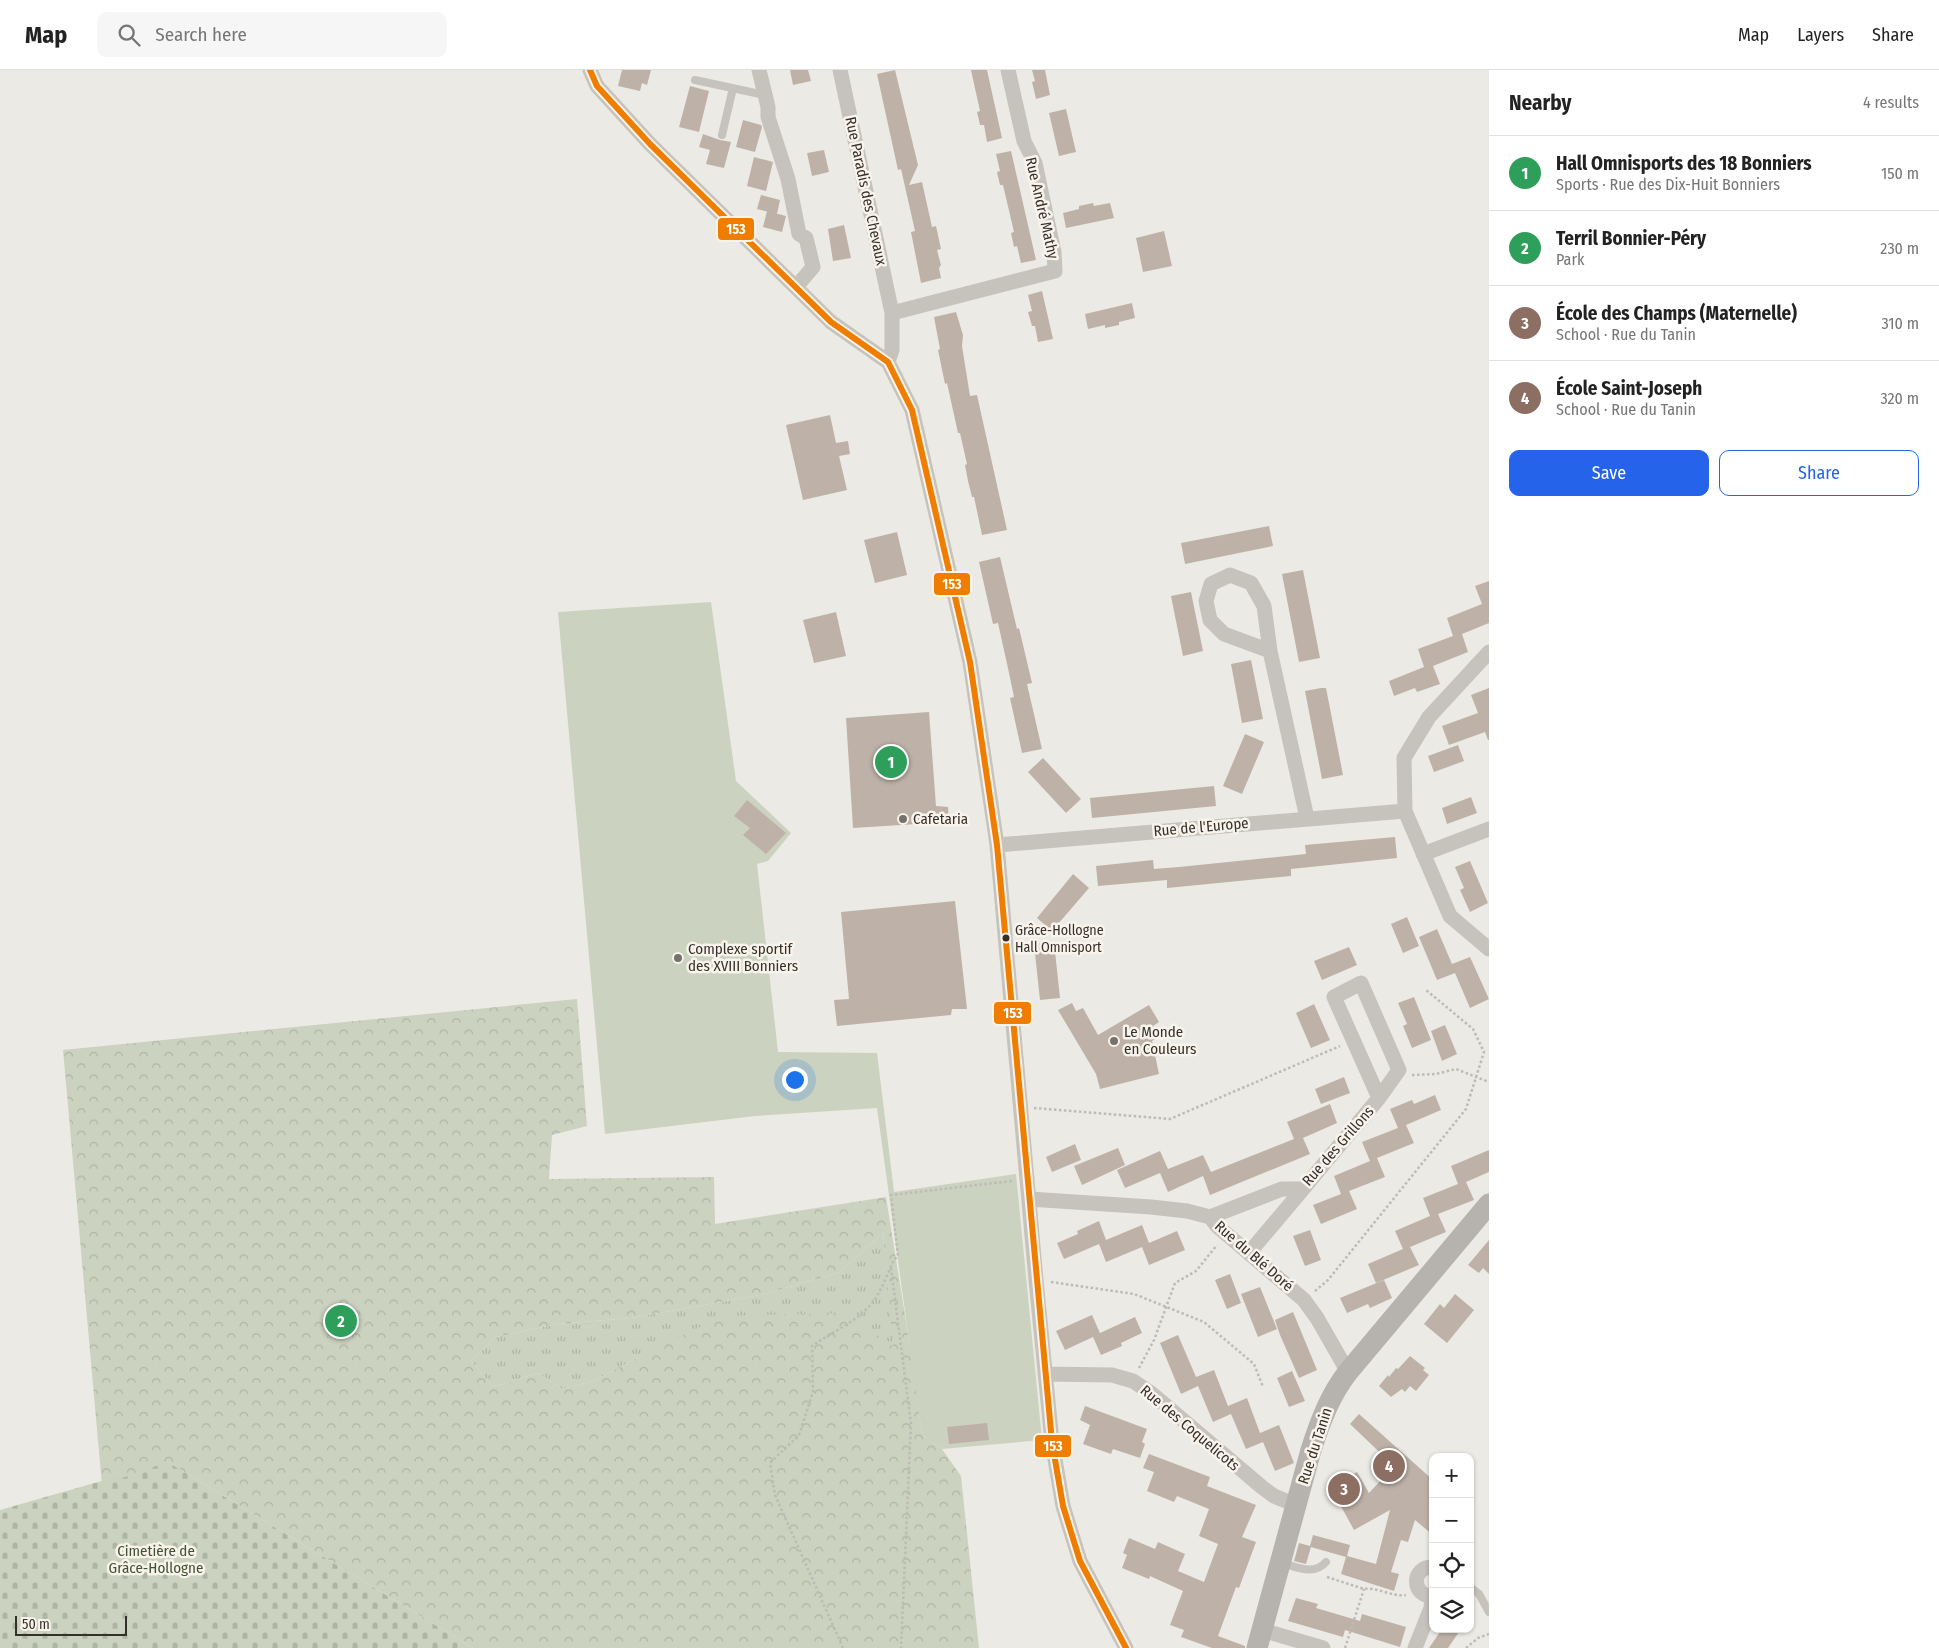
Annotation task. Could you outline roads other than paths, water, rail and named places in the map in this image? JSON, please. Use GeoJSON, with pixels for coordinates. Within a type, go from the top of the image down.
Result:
{"type":"FeatureCollection","features":[{"type":"Feature","properties":{"kind":"street"},"geometry":{"type":"LineString","coordinates":[[590,70],[597,86],[650,144],[832,322],[888,362],[912,410],[970,662],[997,845],[1045,1374],[1052,1442],[1063,1506],[1080,1561],[1126,1648]]}},
{"type":"Feature","properties":{"kind":"street"},"geometry":{"type":"LineString","coordinates":[[759,70],[768,107],[768,117],[788,179],[799,234],[806,238],[813,267],[796,287]]}},
{"type":"Feature","properties":{"kind":"street","name":"Rue Paradis des Chevaux"},"geometry":{"type":"LineString","coordinates":[[840,70],[892,313],[892,350],[888,362]]}},
{"type":"Feature","properties":{"kind":"street","name":"Rue André Mathy"},"geometry":{"type":"LineString","coordinates":[[892,313],[1055,271],[1054,252],[1034,163],[1024,141],[1008,70]]}},
{"type":"Feature","properties":{"kind":"street"},"geometry":{"type":"LineString","coordinates":[[1270,651],[1224,634],[1210,620],[1206,601],[1211,584],[1230,575],[1251,583],[1264,606],[1270,651],[1307,818]]}},
{"type":"Feature","properties":{"kind":"street"},"geometry":{"type":"LineString","coordinates":[[1489,652],[1429,717],[1404,758],[1405,811],[1450,916],[1489,949]]}},
{"type":"Feature","properties":{"kind":"street","name":"Rue de l'Europe"},"geometry":{"type":"LineString","coordinates":[[997,845],[1405,811]]}},
{"type":"Feature","properties":{"kind":"street"},"geometry":{"type":"LineString","coordinates":[[1423,854],[1489,829]]}},
{"type":"Feature","properties":{"kind":"street","name":"Rue des Grillons"},"geometry":{"type":"LineString","coordinates":[[1210,1217],[1282,1189],[1303,1189],[1379,1098],[1399,1070],[1361,983],[1334,997],[1379,1098]]}},
{"type":"Feature","properties":{"kind":"street"},"geometry":{"type":"LineString","coordinates":[[1249,1253],[1303,1189]]}},
{"type":"Feature","properties":{"kind":"street","name":"Rue du Blé Doré"},"geometry":{"type":"LineString","coordinates":[[1028,1199],[1151,1207],[1187,1211],[1210,1217],[1226,1234],[1304,1300],[1317,1318],[1348,1372]]}},
{"type":"Feature","properties":{"kind":"street","name":"Rue du Tanin"},"geometry":{"type":"LineString","coordinates":[[1259,1639],[1320,1422],[1340,1382],[1489,1204]]}},
{"type":"Feature","properties":{"kind":"street","name":"Rue des Coquelicots"},"geometry":{"type":"LineString","coordinates":[[1045,1374],[1112,1375],[1133,1381],[1151,1393],[1263,1488],[1274,1496],[1296,1505]]}},
{"type":"Feature","properties":{"kind":"street"},"geometry":{"type":"LineString","coordinates":[[1415,1648],[1431,1608],[1428,1594],[1416,1583],[1418,1574],[1425,1568],[1429,1568]]}},
{"type":"Feature","properties":{"kind":"street"},"geometry":{"type":"LineString","coordinates":[[1259,1639],[1323,1648]]}},
{"type":"Feature","properties":{"kind":"lane"},"geometry":{"type":"LineString","coordinates":[[695,80],[765,95]]}},
{"type":"Feature","properties":{"kind":"lane"},"geometry":{"type":"LineString","coordinates":[[722,134],[733,88]]}},
{"type":"Feature","properties":{"kind":"lane"},"geometry":{"type":"LineString","coordinates":[[1280,1563],[1314,1570],[1321,1568],[1326,1562]]}},
{"type":"Feature","properties":{"kind":"lane"},"geometry":{"type":"LineString","coordinates":[[1474,1591],[1479,1594],[1489,1612]]}},
{"type":"Feature","properties":{"kind":"place","name":"Hall Omnisports des 18 Bonniers"},"geometry":{"type":"Point","coordinates":[891,762]}},
{"type":"Feature","properties":{"kind":"place","name":"Cafetaria"},"geometry":{"type":"Point","coordinates":[903,819]}},
{"type":"Feature","properties":{"kind":"place","name":"Grâce-Hollogne Hall Omnisport"},"geometry":{"type":"Point","coordinates":[1006,938]}},
{"type":"Feature","properties":{"kind":"place","name":"Complexe sportif des XVIII Bonniers"},"geometry":{"type":"Point","coordinates":[678,958]}},
{"type":"Feature","properties":{"kind":"place","name":"Le Monde en Couleurs"},"geometry":{"type":"Point","coordinates":[1114,1041]}},
{"type":"Feature","properties":{"kind":"place","name":"Terril Bonnier-Péry"},"geometry":{"type":"Point","coordinates":[341,1321]}},
{"type":"Feature","properties":{"kind":"place","name":"École Saint-Joseph"},"geometry":{"type":"Point","coordinates":[1389,1466]}},
{"type":"Feature","properties":{"kind":"place","name":"École des Champs (Maternelle)"},"geometry":{"type":"Point","coordinates":[1344,1489]}},
{"type":"Feature","properties":{"kind":"park label","name":"Cimetière de Grâce-Hollogne"},"geometry":{"type":"Point","coordinates":[156,1560]}}]}
